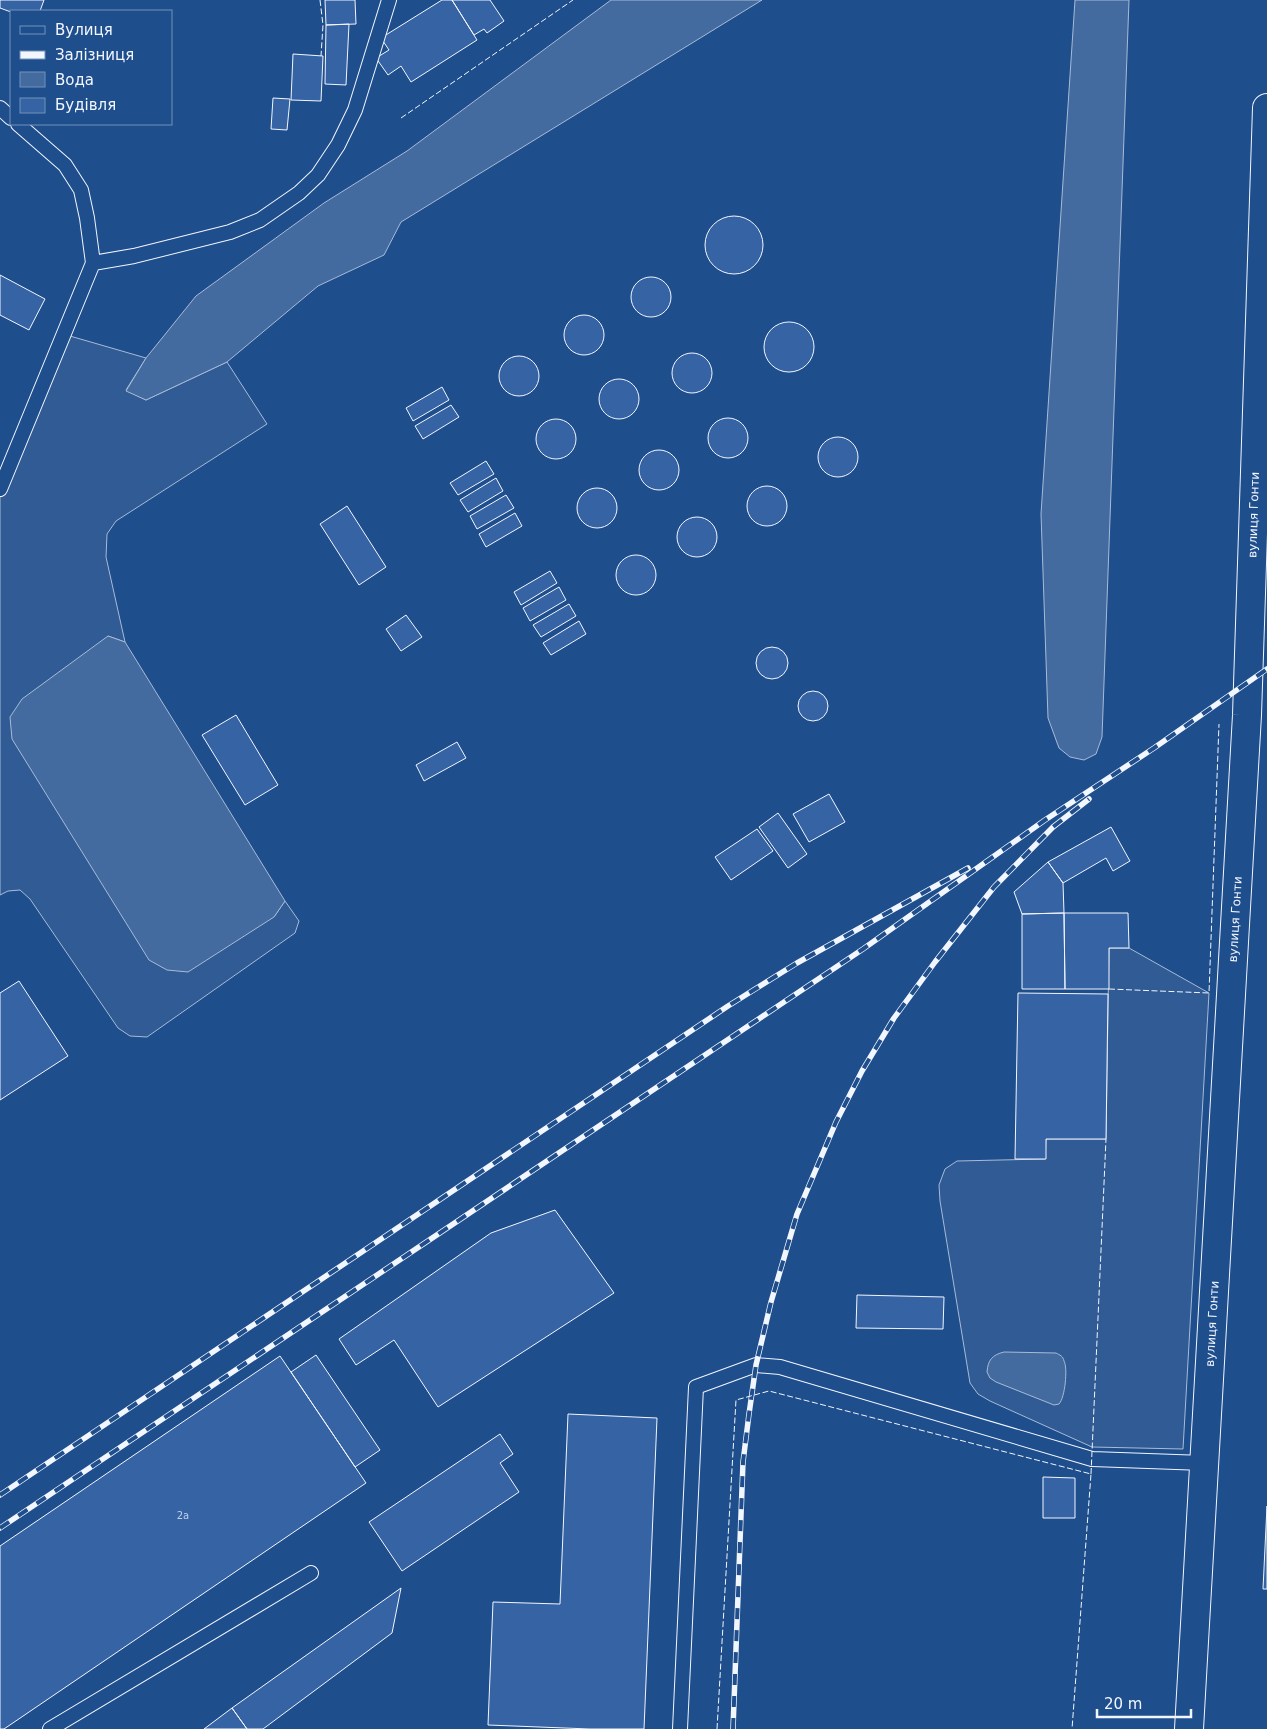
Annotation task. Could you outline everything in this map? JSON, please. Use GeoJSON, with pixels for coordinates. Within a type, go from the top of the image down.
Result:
{"type":"FeatureCollection","features":[{"type":"Feature","properties":{"kind":"street","name":"вулиця Гонти"},"geometry":{"type":"LineString","coordinates":[[1189,1729],[1247,714],[1260,565],[1267,108]]}},
{"type":"Feature","properties":{"kind":"lane"},"geometry":{"type":"LineString","coordinates":[[93,263],[134,256],[230,232],[260,220],[299,193],[318,175],[338,145],[355,110],[389,0]]}},
{"type":"Feature","properties":{"kind":"lane"},"geometry":{"type":"LineString","coordinates":[[0,108],[10,117]]}},
{"type":"Feature","properties":{"kind":"lane"},"geometry":{"type":"LineString","coordinates":[[0,489],[93,263],[88,218],[81,190],[65,165],[19,125]]}},
{"type":"Feature","properties":{"kind":"lane"},"geometry":{"type":"LineString","coordinates":[[680,1729],[696,1387],[756,1366],[780,1368],[1092,1459],[1204,1464]]}},
{"type":"Feature","properties":{"kind":"lane"},"geometry":{"type":"LineString","coordinates":[[50,1729],[311,1573]]}},
{"type":"Feature","properties":{"kind":"shaded area"},"geometry":{"type":"Polygon","coordinates":[[[63,334],[146,358],[126,390],[146,400],[227,362],[267,424],[116,521],[107,534],[106,557],[125,642],[108,636],[274,917],[285,901],[299,921],[295,933],[147,1037],[130,1036],[118,1028],[30,899],[20,890],[8,891],[0,895],[0,489],[63,334]]]}},
{"type":"Feature","properties":{"kind":"shaded area"},"geometry":{"type":"Polygon","coordinates":[[[1109,948],[1129,948],[1209,993],[1183,1449],[1092,1447],[978,1394],[970,1383],[940,1201],[939,1185],[945,1169],[957,1161],[1045,1159],[1046,1139],[1106,1139],[1109,948]]]}},
{"type":"Feature","properties":{"kind":"water"},"geometry":{"type":"Polygon","coordinates":[[[611,0],[762,0],[401,222],[384,255],[318,286],[227,362],[146,400],[126,391],[146,358],[196,296],[324,203],[407,151],[611,0]]]}},
{"type":"Feature","properties":{"kind":"water"},"geometry":{"type":"Polygon","coordinates":[[[1075,0],[1129,0],[1102,737],[1096,754],[1084,760],[1070,757],[1059,748],[1048,718],[1041,514],[1075,0]]]}},
{"type":"Feature","properties":{"kind":"water"},"geometry":{"type":"Polygon","coordinates":[[[108,636],[125,642],[285,901],[274,917],[188,972],[167,970],[149,960],[12,739],[10,717],[22,699],[108,636]]]}},
{"type":"Feature","properties":{"kind":"water"},"geometry":{"type":"Polygon","coordinates":[[[1004,1352],[1056,1353],[1061,1356],[1064,1359],[1066,1376],[1063,1396],[1059,1404],[1054,1405],[990,1378],[987,1372],[988,1364],[994,1356],[1004,1352]]]}},
{"type":"Feature","properties":{"kind":"building"},"geometry":{"type":"Polygon","coordinates":[[[0,0],[44,0],[40,10],[10,10],[10,12],[0,8],[0,0]]]}},
{"type":"Feature","properties":{"kind":"building"},"geometry":{"type":"Polygon","coordinates":[[[325,0],[355,0],[356,24],[326,25],[325,0]]]}},
{"type":"Feature","properties":{"kind":"building"},"geometry":{"type":"Polygon","coordinates":[[[442,0],[452,0],[477,40],[411,82],[401,66],[388,75],[376,58],[389,50],[381,38],[442,0]]]}},
{"type":"Feature","properties":{"kind":"building"},"geometry":{"type":"Polygon","coordinates":[[[452,0],[490,0],[504,21],[487,33],[484,29],[474,35],[452,0]]]}},
{"type":"Feature","properties":{"kind":"building"},"geometry":{"type":"Polygon","coordinates":[[[349,24],[346,85],[325,84],[326,25],[349,24]]]}},
{"type":"Feature","properties":{"kind":"building"},"geometry":{"type":"Polygon","coordinates":[[[293,54],[323,56],[321,101],[291,100],[293,54]]]}},
{"type":"Feature","properties":{"kind":"building"},"geometry":{"type":"Polygon","coordinates":[[[273,98],[290,99],[287,130],[271,129],[273,98]]]}},
{"type":"Feature","properties":{"kind":"building"},"geometry":{"type":"Polygon","coordinates":[[[728,216],[740,216],[755,224],[763,239],[763,251],[755,266],[740,274],[728,274],[713,266],[705,251],[705,239],[713,224],[728,216]]]}},
{"type":"Feature","properties":{"kind":"building"},"geometry":{"type":"Polygon","coordinates":[[[0,275],[45,299],[29,330],[0,315],[0,275]]]}},
{"type":"Feature","properties":{"kind":"building"},"geometry":{"type":"Polygon","coordinates":[[[655,277],[662,280],[668,286],[671,297],[670,305],[662,314],[655,317],[647,317],[640,314],[632,305],[631,293],[634,286],[643,278],[655,277]]]}},
{"type":"Feature","properties":{"kind":"building"},"geometry":{"type":"Polygon","coordinates":[[[588,315],[595,318],[601,324],[604,335],[603,343],[595,352],[588,355],[580,355],[573,352],[565,343],[564,331],[567,324],[576,316],[588,315]]]}},
{"type":"Feature","properties":{"kind":"building"},"geometry":{"type":"Polygon","coordinates":[[[789,322],[798,324],[809,333],[814,347],[812,356],[803,367],[789,372],[780,370],[769,361],[764,347],[766,338],[775,327],[789,322]]]}},
{"type":"Feature","properties":{"kind":"building"},"geometry":{"type":"Polygon","coordinates":[[[696,353],[703,356],[709,362],[712,373],[711,381],[703,390],[696,393],[688,393],[681,390],[673,381],[672,369],[675,362],[684,354],[696,353]]]}},
{"type":"Feature","properties":{"kind":"building"},"geometry":{"type":"Polygon","coordinates":[[[523,356],[530,359],[536,365],[539,376],[538,384],[530,393],[523,396],[515,396],[508,393],[500,384],[499,372],[502,365],[511,357],[523,356]]]}},
{"type":"Feature","properties":{"kind":"building"},"geometry":{"type":"Polygon","coordinates":[[[623,379],[630,382],[636,388],[639,399],[638,407],[630,416],[623,419],[615,419],[608,416],[600,407],[599,395],[602,388],[611,380],[623,379]]]}},
{"type":"Feature","properties":{"kind":"building"},"geometry":{"type":"Polygon","coordinates":[[[442,387],[449,400],[413,421],[406,408],[442,387]]]}},
{"type":"Feature","properties":{"kind":"building"},"geometry":{"type":"Polygon","coordinates":[[[451,405],[459,417],[423,439],[415,426],[451,405]]]}},
{"type":"Feature","properties":{"kind":"building"},"geometry":{"type":"Polygon","coordinates":[[[732,418],[739,421],[745,427],[748,438],[747,446],[739,455],[732,458],[724,458],[717,455],[709,446],[708,434],[711,427],[720,419],[732,418]]]}},
{"type":"Feature","properties":{"kind":"building"},"geometry":{"type":"Polygon","coordinates":[[[560,419],[567,422],[573,428],[576,439],[575,447],[567,456],[560,459],[552,459],[545,456],[537,447],[536,435],[539,428],[548,420],[560,419]]]}},
{"type":"Feature","properties":{"kind":"building"},"geometry":{"type":"Polygon","coordinates":[[[842,437],[849,440],[855,446],[858,457],[857,465],[849,474],[842,477],[834,477],[827,474],[819,465],[818,453],[821,446],[830,438],[842,437]]]}},
{"type":"Feature","properties":{"kind":"building"},"geometry":{"type":"Polygon","coordinates":[[[663,450],[670,453],[676,459],[679,470],[678,478],[670,487],[663,490],[655,490],[648,487],[640,478],[639,466],[642,459],[651,451],[663,450]]]}},
{"type":"Feature","properties":{"kind":"building"},"geometry":{"type":"Polygon","coordinates":[[[486,461],[494,474],[458,495],[450,483],[486,461]]]}},
{"type":"Feature","properties":{"kind":"building"},"geometry":{"type":"Polygon","coordinates":[[[496,478],[503,491],[468,512],[460,500],[496,478]]]}},
{"type":"Feature","properties":{"kind":"building"},"geometry":{"type":"Polygon","coordinates":[[[771,486],[778,489],[784,495],[787,506],[786,514],[778,523],[771,526],[763,526],[756,523],[748,514],[747,502],[750,495],[759,487],[771,486]]]}},
{"type":"Feature","properties":{"kind":"building"},"geometry":{"type":"Polygon","coordinates":[[[601,488],[608,491],[614,497],[617,508],[616,516],[608,525],[601,528],[593,528],[586,525],[578,516],[577,504],[580,497],[589,489],[601,488]]]}},
{"type":"Feature","properties":{"kind":"building"},"geometry":{"type":"Polygon","coordinates":[[[506,495],[514,508],[477,529],[470,516],[506,495]]]}},
{"type":"Feature","properties":{"kind":"building"},"geometry":{"type":"Polygon","coordinates":[[[347,506],[386,567],[359,585],[320,524],[347,506]]]}},
{"type":"Feature","properties":{"kind":"building"},"geometry":{"type":"Polygon","coordinates":[[[515,513],[522,526],[486,547],[479,534],[515,513]]]}},
{"type":"Feature","properties":{"kind":"building"},"geometry":{"type":"Polygon","coordinates":[[[701,517],[708,520],[714,526],[717,537],[716,545],[708,554],[701,557],[693,557],[686,554],[678,545],[677,533],[680,526],[689,518],[701,517]]]}},
{"type":"Feature","properties":{"kind":"building"},"geometry":{"type":"Polygon","coordinates":[[[640,555],[647,558],[653,564],[656,575],[655,583],[647,592],[640,595],[632,595],[625,592],[617,583],[616,571],[619,564],[628,556],[640,555]]]}},
{"type":"Feature","properties":{"kind":"building"},"geometry":{"type":"Polygon","coordinates":[[[550,571],[557,583],[521,605],[514,592],[550,571]]]}},
{"type":"Feature","properties":{"kind":"building"},"geometry":{"type":"Polygon","coordinates":[[[559,587],[566,600],[530,621],[523,608],[559,587]]]}},
{"type":"Feature","properties":{"kind":"building"},"geometry":{"type":"Polygon","coordinates":[[[569,604],[576,616],[541,637],[533,625],[569,604]]]}},
{"type":"Feature","properties":{"kind":"building"},"geometry":{"type":"Polygon","coordinates":[[[406,615],[422,637],[401,651],[386,629],[406,615]]]}},
{"type":"Feature","properties":{"kind":"building"},"geometry":{"type":"Polygon","coordinates":[[[579,621],[586,634],[551,655],[543,643],[579,621]]]}},
{"type":"Feature","properties":{"kind":"building"},"geometry":{"type":"Polygon","coordinates":[[[772,647],[778,648],[783,652],[787,657],[787,669],[783,674],[778,678],[772,679],[766,678],[761,674],[757,669],[756,663],[757,657],[761,652],[766,648],[772,647]]]}},
{"type":"Feature","properties":{"kind":"building"},"geometry":{"type":"Polygon","coordinates":[[[813,691],[819,692],[827,700],[827,712],[819,720],[813,721],[807,720],[799,712],[798,706],[799,700],[807,692],[813,691]]]}},
{"type":"Feature","properties":{"kind":"building"},"geometry":{"type":"Polygon","coordinates":[[[236,715],[278,785],[245,805],[202,735],[236,715]]]}},
{"type":"Feature","properties":{"kind":"building"},"geometry":{"type":"Polygon","coordinates":[[[457,742],[466,758],[424,781],[416,765],[457,742]]]}},
{"type":"Feature","properties":{"kind":"building"},"geometry":{"type":"Polygon","coordinates":[[[829,794],[845,822],[809,842],[793,814],[829,794]]]}},
{"type":"Feature","properties":{"kind":"building"},"geometry":{"type":"Polygon","coordinates":[[[778,813],[807,854],[788,868],[759,827],[778,813]]]}},
{"type":"Feature","properties":{"kind":"building"},"geometry":{"type":"Polygon","coordinates":[[[1111,827],[1130,861],[1113,871],[1106,858],[1063,883],[1048,862],[1111,827]]]}},
{"type":"Feature","properties":{"kind":"building"},"geometry":{"type":"Polygon","coordinates":[[[757,829],[773,851],[731,880],[715,857],[757,829]]]}},
{"type":"Feature","properties":{"kind":"building"},"geometry":{"type":"Polygon","coordinates":[[[1048,862],[1063,883],[1064,913],[1022,914],[1014,892],[1048,862]]]}},
{"type":"Feature","properties":{"kind":"building"},"geometry":{"type":"Polygon","coordinates":[[[1064,913],[1065,989],[1022,989],[1022,914],[1064,913]]]}},
{"type":"Feature","properties":{"kind":"building"},"geometry":{"type":"Polygon","coordinates":[[[1064,913],[1128,913],[1129,948],[1109,948],[1109,989],[1065,989],[1064,913]]]}},
{"type":"Feature","properties":{"kind":"building"},"geometry":{"type":"Polygon","coordinates":[[[19,981],[68,1056],[0,1100],[0,993],[19,981]]]}},
{"type":"Feature","properties":{"kind":"building"},"geometry":{"type":"Polygon","coordinates":[[[1018,993],[1108,994],[1106,1139],[1046,1139],[1046,1159],[1015,1159],[1018,993]]]}},
{"type":"Feature","properties":{"kind":"building"},"geometry":{"type":"Polygon","coordinates":[[[555,1210],[614,1293],[438,1407],[394,1340],[356,1365],[339,1339],[491,1233],[555,1210]]]}},
{"type":"Feature","properties":{"kind":"building"},"geometry":{"type":"Polygon","coordinates":[[[857,1295],[944,1297],[943,1329],[856,1328],[857,1295]]]}},
{"type":"Feature","properties":{"kind":"building"},"geometry":{"type":"Polygon","coordinates":[[[316,1355],[380,1450],[355,1467],[291,1372],[316,1355]]]}},
{"type":"Feature","properties":{"kind":"building"},"geometry":{"type":"Polygon","coordinates":[[[280,1356],[366,1483],[4,1729],[0,1729],[0,1546],[280,1356]]]}},
{"type":"Feature","properties":{"kind":"building"},"geometry":{"type":"Polygon","coordinates":[[[568,1414],[657,1418],[644,1729],[488,1725],[493,1602],[560,1604],[568,1414]]]}},
{"type":"Feature","properties":{"kind":"building"},"geometry":{"type":"Polygon","coordinates":[[[500,1434],[513,1454],[500,1463],[519,1492],[402,1571],[369,1522],[500,1434]]]}},
{"type":"Feature","properties":{"kind":"building"},"geometry":{"type":"Polygon","coordinates":[[[1043,1477],[1075,1478],[1075,1518],[1043,1518],[1043,1477]]]}},
{"type":"Feature","properties":{"kind":"building"},"geometry":{"type":"Polygon","coordinates":[[[1267,1506],[1267,1589],[1263,1589],[1267,1506]]]}},
{"type":"Feature","properties":{"kind":"building"},"geometry":{"type":"Polygon","coordinates":[[[401,1588],[392,1633],[263,1729],[247,1729],[232,1708],[401,1588]]]}},
{"type":"Feature","properties":{"kind":"building"},"geometry":{"type":"Polygon","coordinates":[[[232,1708],[247,1729],[204,1729],[232,1708]]]}},
{"type":"Feature","properties":{"kind":"railway"},"geometry":{"type":"LineString","coordinates":[[0,1528],[863,949],[1045,820],[1154,748],[1267,669]]}},
{"type":"Feature","properties":{"kind":"railway"},"geometry":{"type":"LineString","coordinates":[[733,1729],[743,1462],[756,1365],[771,1302],[797,1214],[836,1122],[862,1071],[894,1018],[994,887],[1053,827],[1089,799]]}},
{"type":"Feature","properties":{"kind":"railway"},"geometry":{"type":"LineString","coordinates":[[0,1495],[728,1006],[797,963],[968,868]]}},
{"type":"Feature","properties":{"kind":"fence"},"geometry":{"type":"LineString","coordinates":[[320,0],[323,25],[321,56]]}},
{"type":"Feature","properties":{"kind":"fence"},"geometry":{"type":"LineString","coordinates":[[401,118],[573,0]]}},
{"type":"Feature","properties":{"kind":"fence"},"geometry":{"type":"LineString","coordinates":[[1109,989],[1209,993],[1219,724]]}},
{"type":"Feature","properties":{"kind":"fence"},"geometry":{"type":"LineString","coordinates":[[1091,1474],[1106,1139]]}},
{"type":"Feature","properties":{"kind":"fence"},"geometry":{"type":"LineString","coordinates":[[717,1729],[736,1400],[769,1391],[1091,1474],[1072,1729]]}}]}
